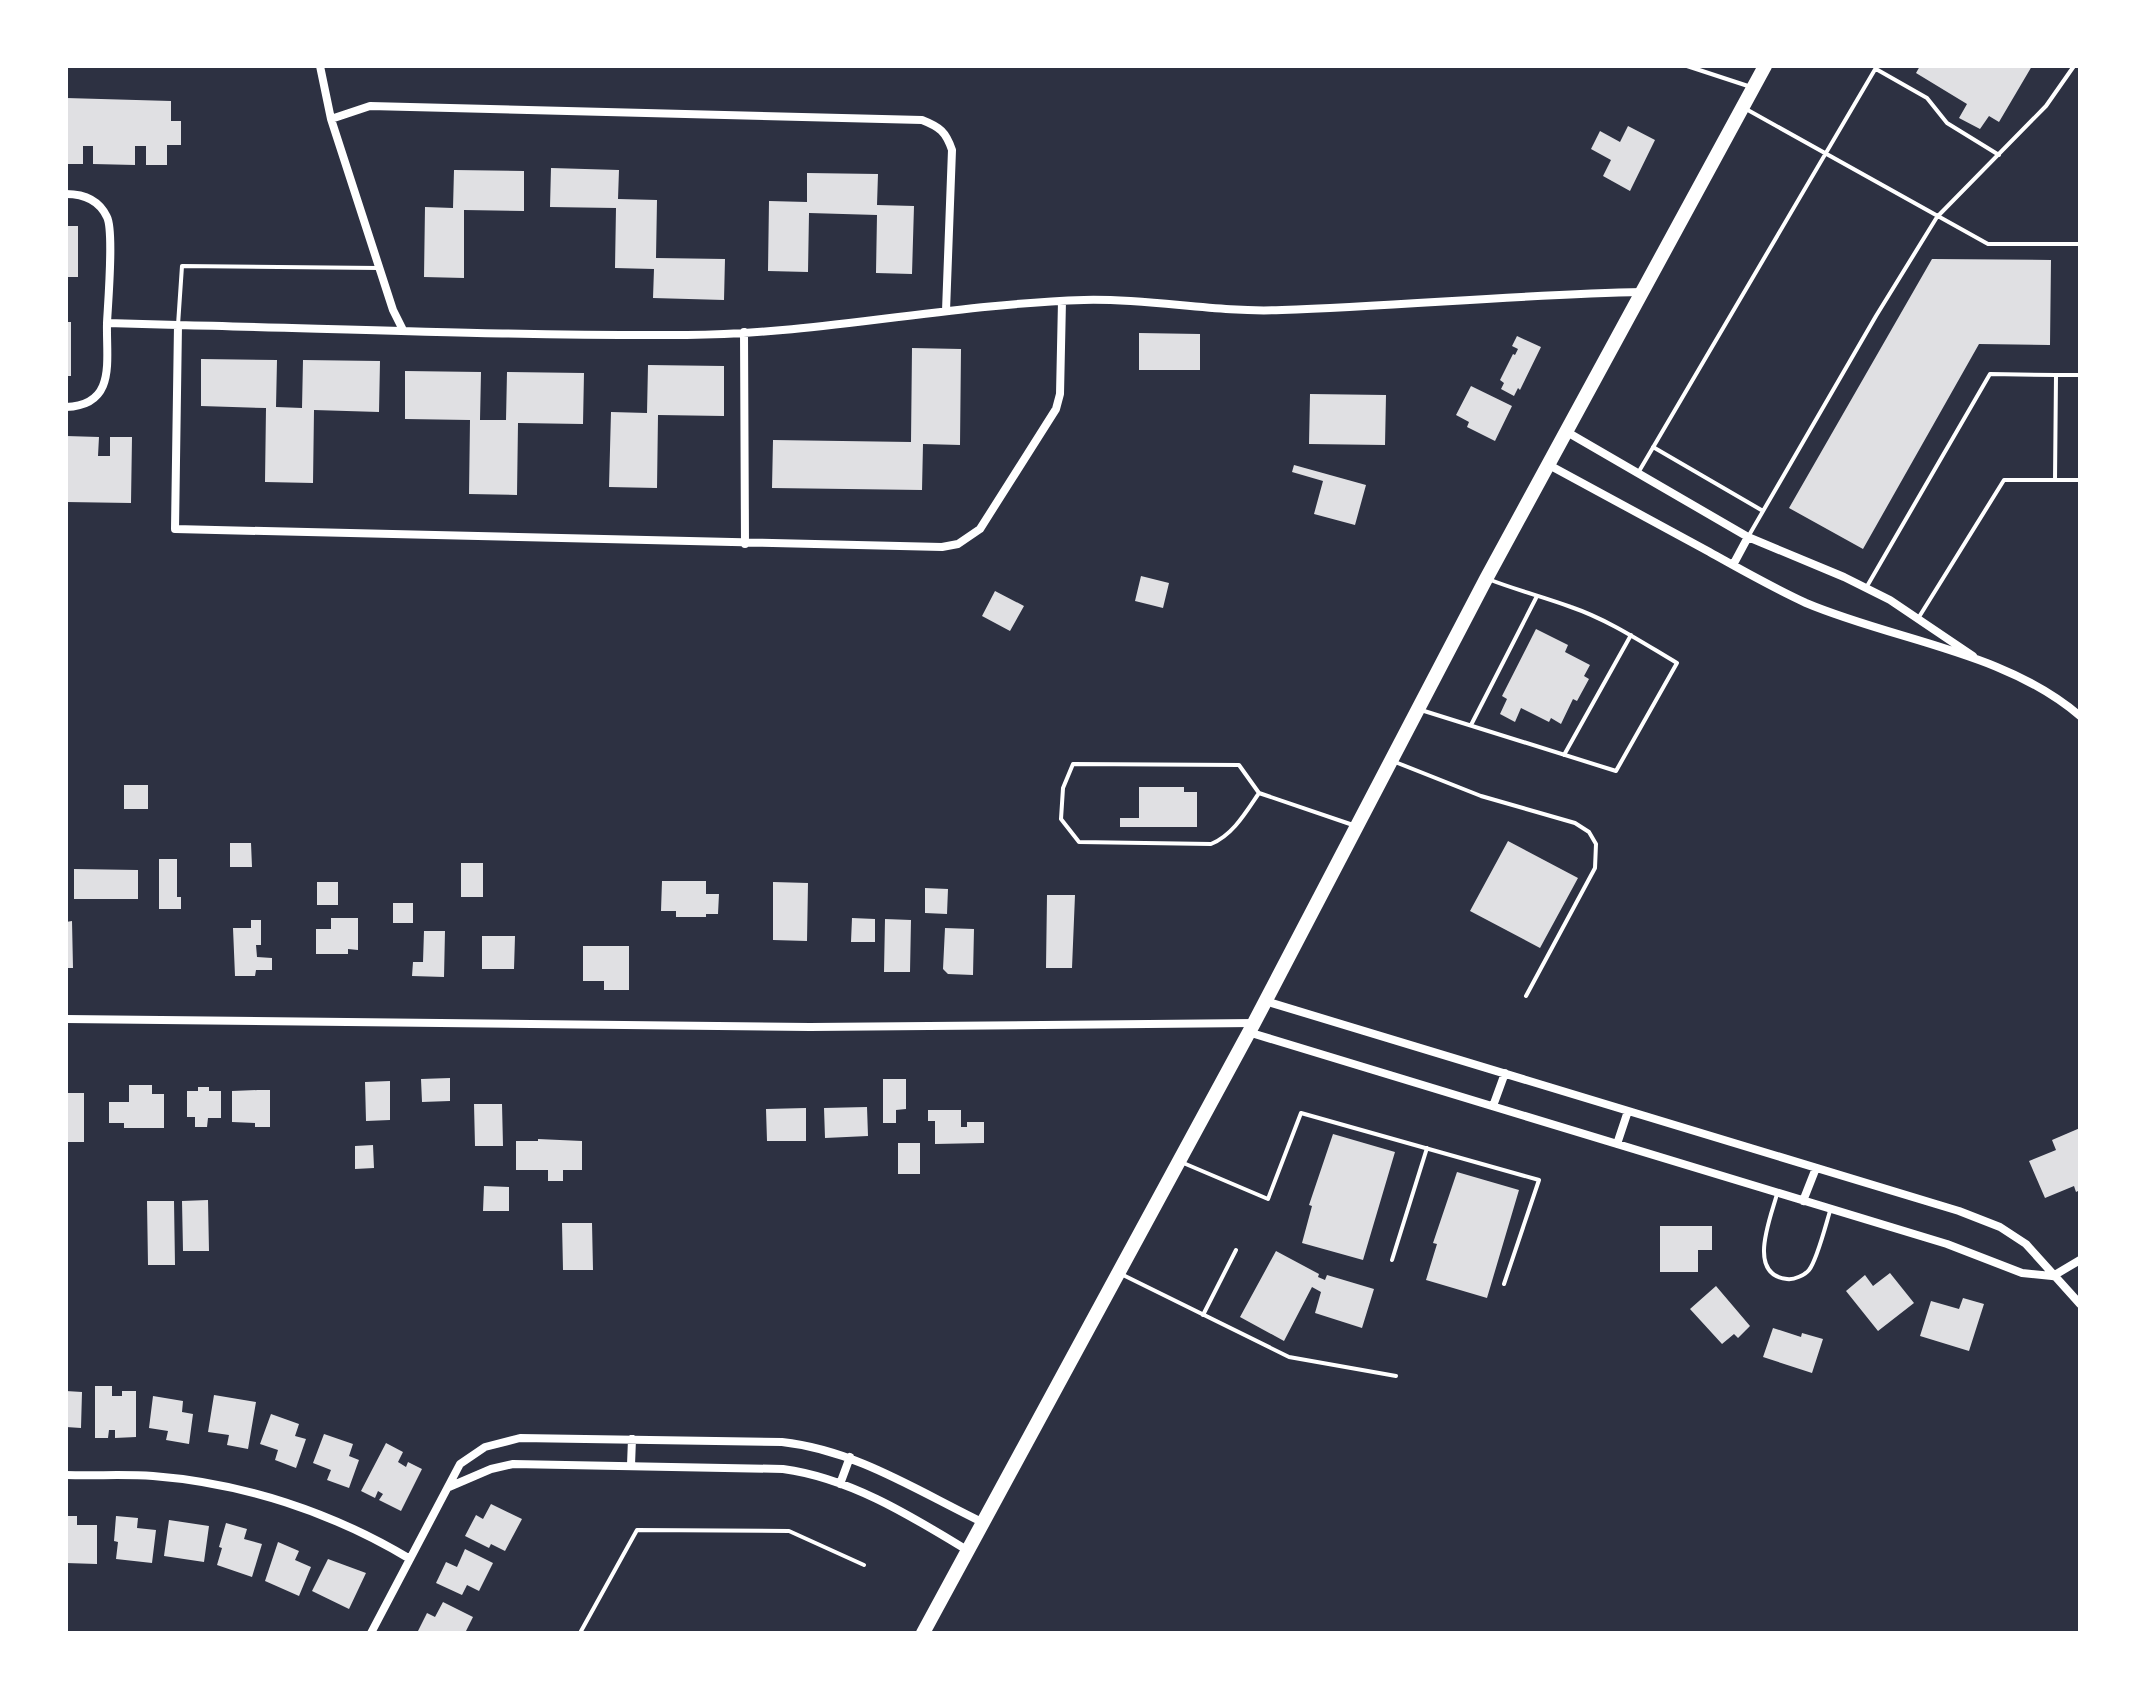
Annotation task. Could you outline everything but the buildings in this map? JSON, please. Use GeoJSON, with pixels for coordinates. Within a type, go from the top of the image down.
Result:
{"type":"FeatureCollection","features":[{"type":"Feature","properties":{"kind":"main road"},"geometry":{"type":"LineString","coordinates":[[923,1633],[1251,1028],[1486,579],[1765,66]]}},
{"type":"Feature","properties":{"kind":"street"},"geometry":{"type":"LineString","coordinates":[[320,66],[331,119],[393,310],[403,330]]}},
{"type":"Feature","properties":{"kind":"street"},"geometry":{"type":"LineString","coordinates":[[331,119],[370,106],[922,120],[938,126],[947,134],[952,150],[946,311]]}},
{"type":"Feature","properties":{"kind":"street"},"geometry":{"type":"LineString","coordinates":[[66,194],[86,196],[96,202],[108,218],[106,377],[102,389],[88,403],[66,407]]}},
{"type":"Feature","properties":{"kind":"street"},"geometry":{"type":"LineString","coordinates":[[107,323],[689,335],[1062,301],[1146,300],[1217,309],[1279,311],[1644,292]]}},
{"type":"Feature","properties":{"kind":"street"},"geometry":{"type":"LineString","coordinates":[[178,325],[175,529],[942,547],[971,538],[980,529],[1056,409],[1060,394],[1062,301]]}},
{"type":"Feature","properties":{"kind":"street"},"geometry":{"type":"LineString","coordinates":[[744,332],[745,544]]}},
{"type":"Feature","properties":{"kind":"street"},"geometry":{"type":"LineString","coordinates":[[1567,432],[1748,537],[1866,588],[1980,661]]}},
{"type":"Feature","properties":{"kind":"street"},"geometry":{"type":"LineString","coordinates":[[1549,465],[1808,604],[1980,661],[2044,689],[2080,716]]}},
{"type":"Feature","properties":{"kind":"street"},"geometry":{"type":"LineString","coordinates":[[1733,565],[1748,537]]}},
{"type":"Feature","properties":{"kind":"street"},"geometry":{"type":"LineString","coordinates":[[1265,1001],[1959,1211],[2000,1227],[2026,1244],[2080,1304]]}},
{"type":"Feature","properties":{"kind":"street"},"geometry":{"type":"LineString","coordinates":[[66,1019],[1251,1028],[1493,1106],[1947,1244],[2022,1273],[2053,1276],[2080,1260]]}},
{"type":"Feature","properties":{"kind":"street"},"geometry":{"type":"LineString","coordinates":[[1493,1106],[1505,1073]]}},
{"type":"Feature","properties":{"kind":"street"},"geometry":{"type":"LineString","coordinates":[[1617,1144],[1628,1111]]}},
{"type":"Feature","properties":{"kind":"street"},"geometry":{"type":"LineString","coordinates":[[1803,1201],[1816,1168]]}},
{"type":"Feature","properties":{"kind":"street"},"geometry":{"type":"LineString","coordinates":[[371,1633],[460,1464],[474,1453],[502,1441],[562,1437],[782,1442],[819,1447],[850,1457],[982,1522]]}},
{"type":"Feature","properties":{"kind":"street"},"geometry":{"type":"LineString","coordinates":[[631,1465],[632,1439]]}},
{"type":"Feature","properties":{"kind":"street"},"geometry":{"type":"LineString","coordinates":[[840,1484],[850,1457]]}},
{"type":"Feature","properties":{"kind":"street"},"geometry":{"type":"LineString","coordinates":[[448,1488],[491,1469],[513,1464],[783,1469],[806,1472],[840,1484],[888,1506],[967,1550]]}},
{"type":"Feature","properties":{"kind":"street"},"geometry":{"type":"LineString","coordinates":[[66,1475],[150,1476],[246,1490],[295,1505],[382,1542],[410,1559]]}},
{"type":"Feature","properties":{"kind":"lane"},"geometry":{"type":"LineString","coordinates":[[1687,66],[1754,88]]}},
{"type":"Feature","properties":{"kind":"lane"},"geometry":{"type":"LineString","coordinates":[[1748,537],[1937,217],[2046,106],[2074,66]]}},
{"type":"Feature","properties":{"kind":"lane"},"geometry":{"type":"LineString","coordinates":[[1638,473],[1876,68],[1927,98],[1947,123],[1999,155]]}},
{"type":"Feature","properties":{"kind":"lane"},"geometry":{"type":"LineString","coordinates":[[1744,108],[1988,244],[2080,244]]}},
{"type":"Feature","properties":{"kind":"lane"},"geometry":{"type":"LineString","coordinates":[[178,325],[182,266],[379,268]]}},
{"type":"Feature","properties":{"kind":"lane"},"geometry":{"type":"LineString","coordinates":[[1866,588],[1990,374],[2080,375]]}},
{"type":"Feature","properties":{"kind":"lane"},"geometry":{"type":"LineString","coordinates":[[2055,480],[2056,375]]}},
{"type":"Feature","properties":{"kind":"lane"},"geometry":{"type":"LineString","coordinates":[[1653,447],[1763,511]]}},
{"type":"Feature","properties":{"kind":"lane"},"geometry":{"type":"LineString","coordinates":[[1918,619],[2004,480],[2080,480]]}},
{"type":"Feature","properties":{"kind":"lane"},"geometry":{"type":"LineString","coordinates":[[1417,709],[1616,771],[1677,663],[1631,635],[1572,607],[1536,598],[1486,579]]}},
{"type":"Feature","properties":{"kind":"lane"},"geometry":{"type":"LineString","coordinates":[[1471,725],[1536,598]]}},
{"type":"Feature","properties":{"kind":"lane"},"geometry":{"type":"LineString","coordinates":[[1563,756],[1631,635]]}},
{"type":"Feature","properties":{"kind":"lane"},"geometry":{"type":"LineString","coordinates":[[1389,760],[1481,796],[1575,823],[1589,832],[1596,844],[1591,877],[1526,996]]}},
{"type":"Feature","properties":{"kind":"lane"},"geometry":{"type":"LineString","coordinates":[[1259,793],[1241,820],[1221,840],[1211,844],[1079,842],[1061,819],[1063,788],[1073,764],[1239,765],[1259,793],[1355,826]]}},
{"type":"Feature","properties":{"kind":"lane"},"geometry":{"type":"LineString","coordinates":[[1179,1161],[1268,1199],[1301,1113],[1539,1180],[1504,1284]]}},
{"type":"Feature","properties":{"kind":"lane"},"geometry":{"type":"LineString","coordinates":[[1392,1260],[1427,1148]]}},
{"type":"Feature","properties":{"kind":"lane"},"geometry":{"type":"LineString","coordinates":[[1777,1193],[1763,1250],[1764,1262],[1770,1272],[1786,1279],[1800,1277],[1810,1269],[1831,1209]]}},
{"type":"Feature","properties":{"kind":"lane"},"geometry":{"type":"LineString","coordinates":[[1203,1315],[1236,1250]]}},
{"type":"Feature","properties":{"kind":"lane"},"geometry":{"type":"LineString","coordinates":[[1118,1273],[1289,1357],[1396,1376]]}},
{"type":"Feature","properties":{"kind":"lane"},"geometry":{"type":"LineString","coordinates":[[580,1633],[637,1530],[789,1531],[864,1565]]}}]}
